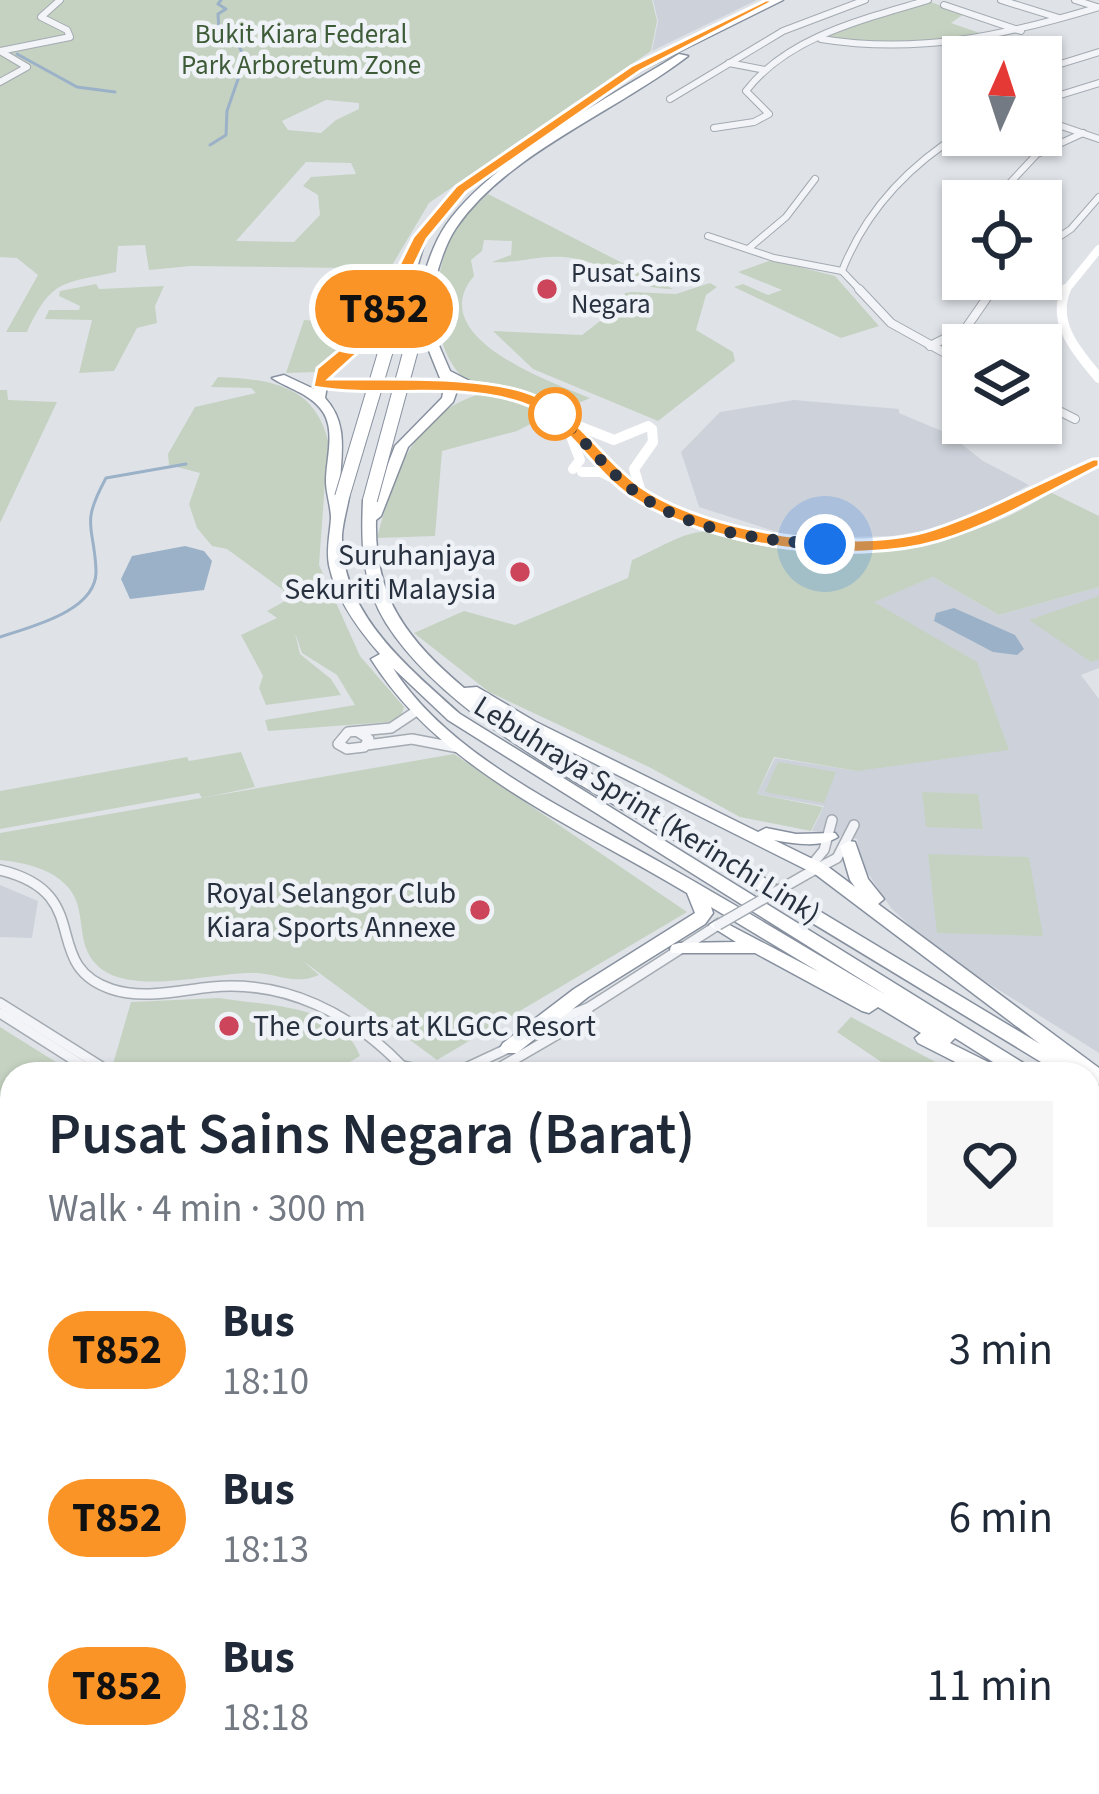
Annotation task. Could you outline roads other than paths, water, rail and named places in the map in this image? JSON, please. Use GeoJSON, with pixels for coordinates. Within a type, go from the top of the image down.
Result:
{"type":"FeatureCollection","features":[{"type":"Feature","properties":{"kind":"highway","name":"Lebuhraya Sprint (Kerinchi Link)"},"geometry":{"type":"LineString","coordinates":[[774,0],[636,69],[461,189],[420,237],[339,504],[342,587],[378,648],[454,717],[1007,1062]]}},
{"type":"Feature","properties":{"kind":"highway","name":"Lebuhraya Sprint (Kerinchi Link)"},"geometry":{"type":"LineString","coordinates":[[801,0],[704,43],[525,161],[462,212],[437,258],[370,500],[368,544],[381,599],[416,648],[470,701],[526,742],[1056,1062]]}},
{"type":"Feature","properties":{"kind":"highway"},"geometry":{"type":"LineString","coordinates":[[437,258],[430,330],[450,387]]}},
{"type":"Feature","properties":{"kind":"highway"},"geometry":{"type":"LineString","coordinates":[[339,504],[332,498],[339,440],[320,385],[377,326],[395,281],[410,262]]}},
{"type":"Feature","properties":{"kind":"highway"},"geometry":{"type":"LineString","coordinates":[[450,387],[478,389]]}},
{"type":"Feature","properties":{"kind":"highway"},"geometry":{"type":"LineString","coordinates":[[368,544],[395,458],[450,387]]}},
{"type":"Feature","properties":{"kind":"highway"},"geometry":{"type":"LineString","coordinates":[[378,648],[380,663],[415,706],[464,750],[979,1062]]}},
{"type":"Feature","properties":{"kind":"highway"},"geometry":{"type":"LineString","coordinates":[[437,668],[530,725],[733,824],[811,871],[891,922],[1078,1062]]}},
{"type":"Feature","properties":{"kind":"highway"},"geometry":{"type":"LineString","coordinates":[[733,824],[785,838],[830,829]]}},
{"type":"Feature","properties":{"kind":"highway"},"geometry":{"type":"LineString","coordinates":[[849,846],[859,880],[891,922]]}},
{"type":"Feature","properties":{"kind":"highway"},"geometry":{"type":"LineString","coordinates":[[510,1048],[580,993],[699,920],[704,913],[695,892]]}},
{"type":"Feature","properties":{"kind":"highway"},"geometry":{"type":"LineString","coordinates":[[718,925],[976,1062]]}},
{"type":"Feature","properties":{"kind":"highway"},"geometry":{"type":"LineString","coordinates":[[679,949],[763,950]]}},
{"type":"Feature","properties":{"kind":"street"},"geometry":{"type":"LineString","coordinates":[[0,82],[27,68],[3,49],[70,37],[40,16],[60,0]]}},
{"type":"Feature","properties":{"kind":"street"},"geometry":{"type":"LineString","coordinates":[[670,99],[783,31],[865,0]]}},
{"type":"Feature","properties":{"kind":"street"},"geometry":{"type":"LineString","coordinates":[[901,0],[915,4]]}},
{"type":"Feature","properties":{"kind":"street"},"geometry":{"type":"LineString","coordinates":[[714,128],[769,114],[746,92],[765,70],[821,39],[928,0]]}},
{"type":"Feature","properties":{"kind":"street"},"geometry":{"type":"LineString","coordinates":[[1001,0],[1060,19]]}},
{"type":"Feature","properties":{"kind":"street"},"geometry":{"type":"LineString","coordinates":[[1075,0],[1098,7]]}},
{"type":"Feature","properties":{"kind":"street"},"geometry":{"type":"LineString","coordinates":[[944,5],[1022,31]]}},
{"type":"Feature","properties":{"kind":"street"},"geometry":{"type":"LineString","coordinates":[[821,39],[901,50],[947,47],[1022,31],[1098,7]]}},
{"type":"Feature","properties":{"kind":"street"},"geometry":{"type":"LineString","coordinates":[[1062,63],[1099,52]]}},
{"type":"Feature","properties":{"kind":"street"},"geometry":{"type":"LineString","coordinates":[[727,63],[765,70]]}},
{"type":"Feature","properties":{"kind":"street"},"geometry":{"type":"LineString","coordinates":[[1062,94],[1099,83]]}},
{"type":"Feature","properties":{"kind":"street"},"geometry":{"type":"LineString","coordinates":[[1062,126],[1099,139]]}},
{"type":"Feature","properties":{"kind":"street"},"geometry":{"type":"LineString","coordinates":[[1013,180],[1037,154],[1083,134]]}},
{"type":"Feature","properties":{"kind":"street"},"geometry":{"type":"LineString","coordinates":[[842,271],[852,242],[872,211],[942,150]]}},
{"type":"Feature","properties":{"kind":"street"},"geometry":{"type":"LineString","coordinates":[[748,248],[786,217],[815,179]]}},
{"type":"Feature","properties":{"kind":"street"},"geometry":{"type":"LineString","coordinates":[[1062,235],[1099,197]]}},
{"type":"Feature","properties":{"kind":"street"},"geometry":{"type":"LineString","coordinates":[[707,236],[842,271],[891,322],[942,352]]}},
{"type":"Feature","properties":{"kind":"street"},"geometry":{"type":"LineString","coordinates":[[1099,249],[1067,284],[1058,306],[1060,329],[1099,378]]}},
{"type":"Feature","properties":{"kind":"street"},"geometry":{"type":"LineString","coordinates":[[930,346],[966,328],[985,300]]}},
{"type":"Feature","properties":{"kind":"street"},"geometry":{"type":"LineString","coordinates":[[320,385],[450,387]]}},
{"type":"Feature","properties":{"kind":"street"},"geometry":{"type":"LineString","coordinates":[[478,389],[557,407],[590,435],[606,441],[628,439],[648,426],[653,442],[636,459],[632,471],[645,496]]}},
{"type":"Feature","properties":{"kind":"street"},"geometry":{"type":"LineString","coordinates":[[530,399],[573,430],[632,489]]}},
{"type":"Feature","properties":{"kind":"street"},"geometry":{"type":"LineString","coordinates":[[1062,412],[1075,418]]}},
{"type":"Feature","properties":{"kind":"street"},"geometry":{"type":"LineString","coordinates":[[573,430],[581,470]]}},
{"type":"Feature","properties":{"kind":"street"},"geometry":{"type":"LineString","coordinates":[[581,470],[606,473],[691,521],[732,532],[780,542],[861,544],[934,536],[1099,462]]}},
{"type":"Feature","properties":{"kind":"street"},"geometry":{"type":"LineString","coordinates":[[581,470],[610,468]]}},
{"type":"Feature","properties":{"kind":"street"},"geometry":{"type":"LineString","coordinates":[[415,706],[400,726],[343,734],[338,744],[351,749],[412,739],[464,750]]}},
{"type":"Feature","properties":{"kind":"street"},"geometry":{"type":"LineString","coordinates":[[358,732],[368,736],[367,745]]}},
{"type":"Feature","properties":{"kind":"street"},"geometry":{"type":"LineString","coordinates":[[480,1062],[574,1010],[588,1008],[811,871],[849,846],[854,825]]}},
{"type":"Feature","properties":{"kind":"street"},"geometry":{"type":"LineString","coordinates":[[811,871],[830,829]]}},
{"type":"Feature","properties":{"kind":"street"},"geometry":{"type":"LineString","coordinates":[[0,869],[34,877],[52,891],[62,911],[71,957],[96,982],[149,994],[246,985],[288,992],[324,1006],[397,1062]]}},
{"type":"Feature","properties":{"kind":"street"},"geometry":{"type":"LineString","coordinates":[[0,1003],[94,1062]]}},
{"type":"Feature","properties":{"kind":"street"},"geometry":{"type":"LineString","coordinates":[[510,1062],[587,1017],[588,1008]]}},
{"type":"Feature","properties":{"kind":"street"},"geometry":{"type":"LineString","coordinates":[[0,1013],[77,1062]]}},
{"type":"Feature","properties":{"kind":"water"},"geometry":{"type":"Polygon","coordinates":[[[185,546],[204,551],[212,561],[204,590],[130,599],[121,579],[132,556],[185,546]]]}},
{"type":"Feature","properties":{"kind":"water"},"geometry":{"type":"Polygon","coordinates":[[[954,608],[1015,635],[1024,649],[1017,655],[993,652],[934,621],[936,613],[954,608]]]}},
{"type":"Feature","properties":{"kind":"waterway"},"geometry":{"type":"LineString","coordinates":[[219,31],[218,14],[226,9],[218,4],[221,0]]}},
{"type":"Feature","properties":{"kind":"waterway"},"geometry":{"type":"LineString","coordinates":[[210,145],[226,135],[227,111],[245,59],[235,37],[227,35]]}},
{"type":"Feature","properties":{"kind":"waterway"},"geometry":{"type":"LineString","coordinates":[[17,54],[77,87],[115,92]]}},
{"type":"Feature","properties":{"kind":"waterway"},"geometry":{"type":"LineString","coordinates":[[0,637],[60,615],[86,596],[96,570],[91,516],[106,478],[186,464]]}},
{"type":"Feature","properties":{"kind":"place","name":"Pusat Sains Negara"},"geometry":{"type":"Point","coordinates":[547,289]}},
{"type":"Feature","properties":{"kind":"place","name":"Suruhanjaya Sekuriti Malaysia"},"geometry":{"type":"Point","coordinates":[520,572]}},
{"type":"Feature","properties":{"kind":"place","name":"Royal Selangor Club Kiara Sports Annexe"},"geometry":{"type":"Point","coordinates":[480,910]}},
{"type":"Feature","properties":{"kind":"place","name":"The Courts at KLGCC Resort"},"geometry":{"type":"Point","coordinates":[229,1026]}},
{"type":"Feature","properties":{"kind":"park label","name":"Bukit Kiara Federal Park Arboretum Zone"},"geometry":{"type":"Point","coordinates":[301,50]}}]}
